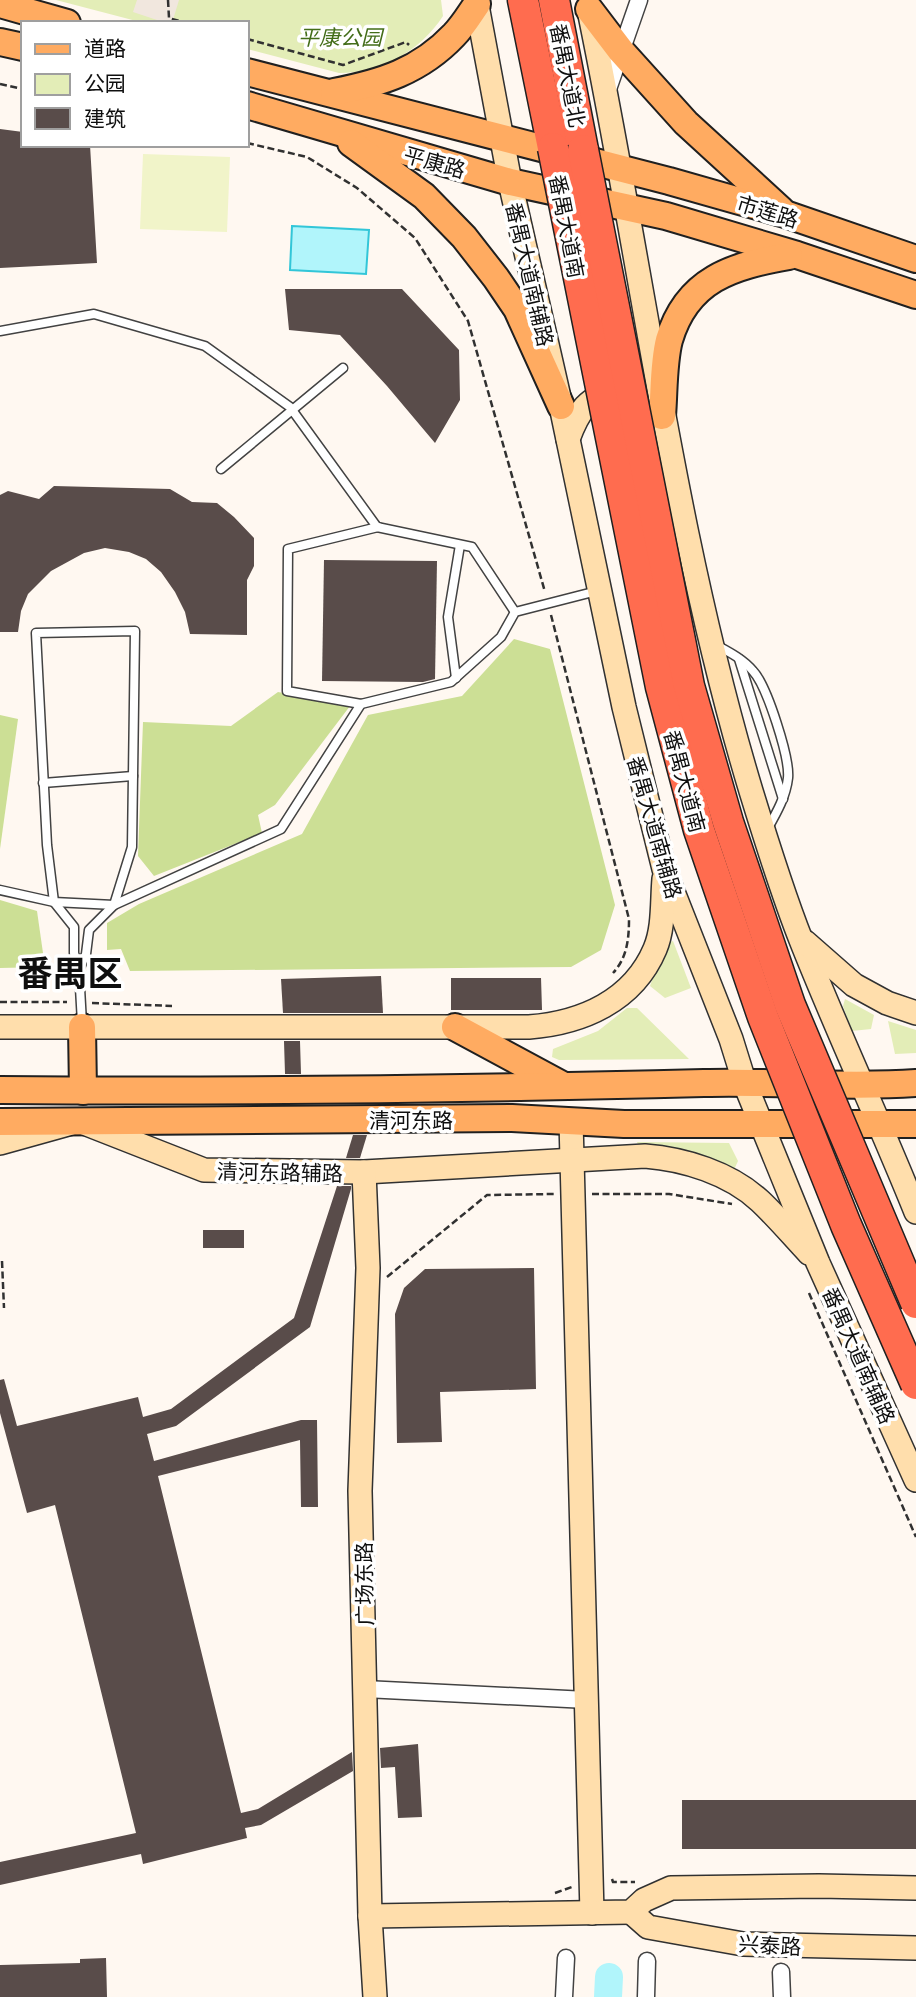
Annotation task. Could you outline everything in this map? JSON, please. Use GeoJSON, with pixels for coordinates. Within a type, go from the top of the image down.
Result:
{"type":"FeatureCollection","features":[{"type":"Feature","properties":{"kind":"highway","name":"番禺大道北"},"geometry":{"type":"LineString","coordinates":[[523,0],[552,148]]}},
{"type":"Feature","properties":{"kind":"highway","name":"番禺大道北"},"geometry":{"type":"LineString","coordinates":[[554,0],[583,150]]}},
{"type":"Feature","properties":{"kind":"highway","name":"番禺大道南"},"geometry":{"type":"LineString","coordinates":[[552,148],[661,687],[699,830],[763,1017],[846,1225],[916,1384]]}},
{"type":"Feature","properties":{"kind":"highway","name":"番禺大道南"},"geometry":{"type":"LineString","coordinates":[[583,150],[686,672],[727,822],[790,1004],[916,1303]]}},
{"type":"Feature","properties":{"kind":"main road"},"geometry":{"type":"LineString","coordinates":[[476,2],[455,34],[420,62],[373,85],[325,93],[326,129],[424,196],[464,237],[517,309],[561,406]]}},
{"type":"Feature","properties":{"kind":"main road","name":"番禺大道南辅路"},"geometry":{"type":"LineString","coordinates":[[476,2],[510,181],[561,406],[624,708],[664,869],[731,1039],[745,1084],[818,1263],[916,1480]]}},
{"type":"Feature","properties":{"kind":"main road"},"geometry":{"type":"LineString","coordinates":[[0,4],[60,21]]}},
{"type":"Feature","properties":{"kind":"main road"},"geometry":{"type":"LineString","coordinates":[[588,4],[621,51],[686,123],[712,144],[785,214]]}},
{"type":"Feature","properties":{"kind":"main road"},"geometry":{"type":"LineString","coordinates":[[588,4],[662,416],[712,643],[751,790],[800,938],[916,1212]]}},
{"type":"Feature","properties":{"kind":"main road"},"geometry":{"type":"LineString","coordinates":[[0,42],[21,47]]}},
{"type":"Feature","properties":{"kind":"main road","name":"平康路"},"geometry":{"type":"LineString","coordinates":[[248,72],[618,169]]}},
{"type":"Feature","properties":{"kind":"main road","name":"平康路"},"geometry":{"type":"LineString","coordinates":[[248,105],[510,181],[626,207]]}},
{"type":"Feature","properties":{"kind":"main road","name":"市莲路"},"geometry":{"type":"LineString","coordinates":[[618,169],[785,214],[916,259]]}},
{"type":"Feature","properties":{"kind":"main road","name":"市莲路"},"geometry":{"type":"LineString","coordinates":[[626,207],[666,216],[797,255],[916,295]]}},
{"type":"Feature","properties":{"kind":"main road"},"geometry":{"type":"LineString","coordinates":[[662,416],[669,342],[680,314],[695,291],[723,272],[755,262],[797,255]]}},
{"type":"Feature","properties":{"kind":"main road"},"geometry":{"type":"LineString","coordinates":[[568,439],[578,414],[594,399],[614,392],[641,395],[662,416]]}},
{"type":"Feature","properties":{"kind":"main road"},"geometry":{"type":"LineString","coordinates":[[0,1027],[552,1026],[595,1013],[612,1002],[644,969],[655,949],[661,925],[664,869]]}},
{"type":"Feature","properties":{"kind":"main road"},"geometry":{"type":"LineString","coordinates":[[800,938],[854,985],[887,1003],[916,1013]]}},
{"type":"Feature","properties":{"kind":"main road"},"geometry":{"type":"LineString","coordinates":[[82,1027],[83,1091]]}},
{"type":"Feature","properties":{"kind":"main road"},"geometry":{"type":"LineString","coordinates":[[455,1027],[566,1086]]}},
{"type":"Feature","properties":{"kind":"main road","name":"清河东路"},"geometry":{"type":"LineString","coordinates":[[0,1090],[389,1090],[916,1083]]}},
{"type":"Feature","properties":{"kind":"main road","name":"清河东路"},"geometry":{"type":"LineString","coordinates":[[0,1122],[498,1118],[624,1124],[916,1124]]}},
{"type":"Feature","properties":{"kind":"main road"},"geometry":{"type":"LineString","coordinates":[[0,1143],[79,1121]]}},
{"type":"Feature","properties":{"kind":"main road","name":"清河东路辅路"},"geometry":{"type":"LineString","coordinates":[[79,1121],[204,1170],[365,1172],[572,1159],[645,1156],[673,1158],[738,1184],[759,1199],[818,1263]]}},
{"type":"Feature","properties":{"kind":"main road"},"geometry":{"type":"LineString","coordinates":[[572,1121],[592,1913]]}},
{"type":"Feature","properties":{"kind":"main road","name":"广场东路"},"geometry":{"type":"LineString","coordinates":[[365,1172],[368,1268],[360,1491],[374,1997]]}},
{"type":"Feature","properties":{"kind":"main road"},"geometry":{"type":"LineString","coordinates":[[370,1916],[631,1912],[644,1900],[671,1888],[916,1888]]}},
{"type":"Feature","properties":{"kind":"main road","name":"兴泰路"},"geometry":{"type":"LineString","coordinates":[[631,1912],[648,1927],[743,1944],[916,1948]]}},
{"type":"Feature","properties":{"kind":"street"},"geometry":{"type":"LineString","coordinates":[[605,97],[639,0]]}},
{"type":"Feature","properties":{"kind":"street"},"geometry":{"type":"LineString","coordinates":[[365,1689],[587,1700]]}},
{"type":"Feature","properties":{"kind":"street"},"geometry":{"type":"LineString","coordinates":[[564,1997],[566,1958]]}},
{"type":"Feature","properties":{"kind":"street"},"geometry":{"type":"LineString","coordinates":[[646,1961],[646,1997]]}},
{"type":"Feature","properties":{"kind":"street"},"geometry":{"type":"LineString","coordinates":[[782,1972],[782,1997]]}},
{"type":"Feature","properties":{"kind":"lane"},"geometry":{"type":"LineString","coordinates":[[0,331],[94,314],[205,346],[293,410],[378,527]]}},
{"type":"Feature","properties":{"kind":"lane"},"geometry":{"type":"LineString","coordinates":[[221,469],[343,368]]}},
{"type":"Feature","properties":{"kind":"lane"},"geometry":{"type":"LineString","coordinates":[[515,612],[472,547],[378,527],[288,549],[287,691],[361,704],[451,682],[501,637],[515,612],[599,591]]}},
{"type":"Feature","properties":{"kind":"lane"},"geometry":{"type":"LineString","coordinates":[[456,678],[448,617],[460,545]]}},
{"type":"Feature","properties":{"kind":"lane"},"geometry":{"type":"LineString","coordinates":[[82,1027],[74,927],[54,902],[47,845],[36,633],[135,631],[132,847],[114,905]]}},
{"type":"Feature","properties":{"kind":"lane"},"geometry":{"type":"LineString","coordinates":[[712,643],[754,671],[767,696],[788,765],[783,800],[765,834]]}},
{"type":"Feature","properties":{"kind":"lane"},"geometry":{"type":"LineString","coordinates":[[739,659],[783,800]]}},
{"type":"Feature","properties":{"kind":"lane"},"geometry":{"type":"LineString","coordinates":[[79,970],[86,954],[89,930],[114,905],[281,829],[361,704]]}},
{"type":"Feature","properties":{"kind":"lane"},"geometry":{"type":"LineString","coordinates":[[44,783],[133,776]]}},
{"type":"Feature","properties":{"kind":"lane"},"geometry":{"type":"LineString","coordinates":[[0,890],[54,902],[114,905]]}},
{"type":"Feature","properties":{"kind":"path"},"geometry":{"type":"LineString","coordinates":[[168,0],[169,18],[179,21]]}},
{"type":"Feature","properties":{"kind":"path"},"geometry":{"type":"LineString","coordinates":[[248,39],[343,65],[406,42],[414,50]]}},
{"type":"Feature","properties":{"kind":"path"},"geometry":{"type":"LineString","coordinates":[[0,84],[21,89]]}},
{"type":"Feature","properties":{"kind":"path"},"geometry":{"type":"LineString","coordinates":[[248,143],[306,157],[357,188],[415,238],[468,321],[548,604],[629,919],[629,936],[622,963]]}},
{"type":"Feature","properties":{"kind":"path"},"geometry":{"type":"LineString","coordinates":[[386,1279],[487,1195],[669,1194],[732,1204]]}},
{"type":"Feature","properties":{"kind":"path"},"geometry":{"type":"LineString","coordinates":[[2,1261],[4,1308]]}},
{"type":"Feature","properties":{"kind":"path"},"geometry":{"type":"LineString","coordinates":[[804,1283],[916,1537]]}},
{"type":"Feature","properties":{"kind":"path"},"geometry":{"type":"LineString","coordinates":[[609,1874],[613,1882],[647,1881]]}},
{"type":"Feature","properties":{"kind":"path"},"geometry":{"type":"LineString","coordinates":[[555,1893],[571,1888],[577,1879]]}},
{"type":"Feature","properties":{"kind":"green space","name":"平康公园"},"geometry":{"type":"Polygon","coordinates":[[[56,0],[441,0],[443,16],[423,40],[398,58],[370,69],[339,73],[248,49],[248,21],[136,21],[56,0]]]}},
{"type":"Feature","properties":{"kind":"green space"},"geometry":{"type":"Polygon","coordinates":[[[143,154],[230,157],[227,232],[140,229],[143,154]]]}},
{"type":"Feature","properties":{"kind":"green space"},"geometry":{"type":"Polygon","coordinates":[[[514,639],[550,649],[615,905],[601,950],[571,967],[130,971],[121,949],[107,950],[107,923],[139,904],[302,834],[368,715],[462,696],[514,639]]]}},
{"type":"Feature","properties":{"kind":"green space"},"geometry":{"type":"Polygon","coordinates":[[[278,692],[350,706],[275,805],[258,815],[262,833],[154,876],[138,856],[143,722],[231,726],[278,692]]]}},
{"type":"Feature","properties":{"kind":"green space"},"geometry":{"type":"Polygon","coordinates":[[[0,715],[18,719],[0,849],[0,715]]]}},
{"type":"Feature","properties":{"kind":"green space"},"geometry":{"type":"Polygon","coordinates":[[[0,900],[37,911],[45,967],[0,968],[0,900]]]}},
{"type":"Feature","properties":{"kind":"green space"},"geometry":{"type":"Polygon","coordinates":[[[673,941],[691,988],[665,998],[650,986],[665,944],[673,941]]]}},
{"type":"Feature","properties":{"kind":"green space"},"geometry":{"type":"Polygon","coordinates":[[[845,999],[874,1015],[871,1029],[852,1031],[843,1006],[845,999]]]}},
{"type":"Feature","properties":{"kind":"green space"},"geometry":{"type":"Polygon","coordinates":[[[627,1008],[637,1008],[689,1059],[559,1060],[552,1057],[553,1049],[598,1031],[627,1008]]]}},
{"type":"Feature","properties":{"kind":"green space"},"geometry":{"type":"Polygon","coordinates":[[[888,1021],[916,1030],[916,1053],[895,1054],[888,1021]]]}},
{"type":"Feature","properties":{"kind":"green space"},"geometry":{"type":"Polygon","coordinates":[[[637,1142],[729,1143],[738,1161],[733,1172],[640,1150],[637,1142]]]}},
{"type":"Feature","properties":{"kind":"shaded area"},"geometry":{"type":"Polygon","coordinates":[[[137,0],[179,0],[173,21],[160,21],[133,12],[137,0]]]}},
{"type":"Feature","properties":{"kind":"water"},"geometry":{"type":"Polygon","coordinates":[[[292,226],[369,230],[366,274],[290,270],[292,226]]]}},
{"type":"Feature","properties":{"kind":"building"},"geometry":{"type":"Polygon","coordinates":[[[0,129],[21,132],[21,147],[90,147],[97,263],[0,268],[0,129]]]}},
{"type":"Feature","properties":{"kind":"building"},"geometry":{"type":"Polygon","coordinates":[[[285,289],[402,289],[459,350],[460,400],[435,443],[340,335],[289,330],[285,289]]]}},
{"type":"Feature","properties":{"kind":"building"},"geometry":{"type":"Polygon","coordinates":[[[54,486],[170,489],[192,502],[217,503],[254,538],[254,566],[247,580],[247,635],[190,634],[185,612],[161,572],[146,559],[129,552],[105,548],[84,553],[51,571],[28,594],[21,611],[18,632],[0,632],[0,495],[8,491],[39,499],[54,486]]]}},
{"type":"Feature","properties":{"kind":"building"},"geometry":{"type":"Polygon","coordinates":[[[324,560],[437,561],[435,679],[423,682],[322,681],[324,560]]]}},
{"type":"Feature","properties":{"kind":"building"},"geometry":{"type":"Polygon","coordinates":[[[381,976],[383,1013],[283,1013],[281,979],[381,976]]]}},
{"type":"Feature","properties":{"kind":"building"},"geometry":{"type":"Polygon","coordinates":[[[451,978],[541,978],[542,1010],[451,1010],[451,978]]]}},
{"type":"Feature","properties":{"kind":"building"},"geometry":{"type":"Polygon","coordinates":[[[284,1041],[300,1041],[301,1074],[285,1074],[284,1041]]]}},
{"type":"Feature","properties":{"kind":"building"},"geometry":{"type":"Polygon","coordinates":[[[353,1135],[367,1135],[360,1158],[346,1158],[353,1135]]]}},
{"type":"Feature","properties":{"kind":"building"},"geometry":{"type":"Polygon","coordinates":[[[337,1186],[351,1186],[351,1189],[310,1327],[176,1426],[147,1434],[154,1461],[301,1420],[317,1420],[318,1507],[301,1507],[300,1440],[158,1476],[241,1813],[258,1809],[352,1752],[353,1771],[261,1825],[245,1828],[247,1838],[143,1864],[141,1854],[0,1885],[0,1862],[136,1833],[55,1505],[27,1513],[0,1413],[0,1380],[4,1379],[17,1426],[138,1397],[143,1417],[171,1409],[294,1318],[337,1186]]]}},
{"type":"Feature","properties":{"kind":"building"},"geometry":{"type":"Polygon","coordinates":[[[203,1230],[244,1230],[244,1248],[203,1248],[203,1230]]]}},
{"type":"Feature","properties":{"kind":"building"},"geometry":{"type":"Polygon","coordinates":[[[534,1268],[536,1389],[440,1392],[442,1442],[397,1443],[395,1314],[404,1288],[425,1269],[534,1268]]]}},
{"type":"Feature","properties":{"kind":"building"},"geometry":{"type":"Polygon","coordinates":[[[418,1744],[422,1817],[398,1818],[395,1767],[381,1768],[380,1748],[418,1744]]]}},
{"type":"Feature","properties":{"kind":"building"},"geometry":{"type":"Polygon","coordinates":[[[682,1800],[916,1800],[916,1849],[682,1849],[682,1800]]]}},
{"type":"Feature","properties":{"kind":"building"},"geometry":{"type":"Polygon","coordinates":[[[106,1958],[107,1997],[0,1997],[0,1965],[80,1963],[80,1959],[106,1958]]]}},
{"type":"Feature","properties":{"kind":"waterway"},"geometry":{"type":"LineString","coordinates":[[608,1997],[609,1977]]}},
{"type":"Feature","properties":{"kind":"district","name":"番禺区"},"geometry":{"type":"Point","coordinates":[70,970]}}]}
